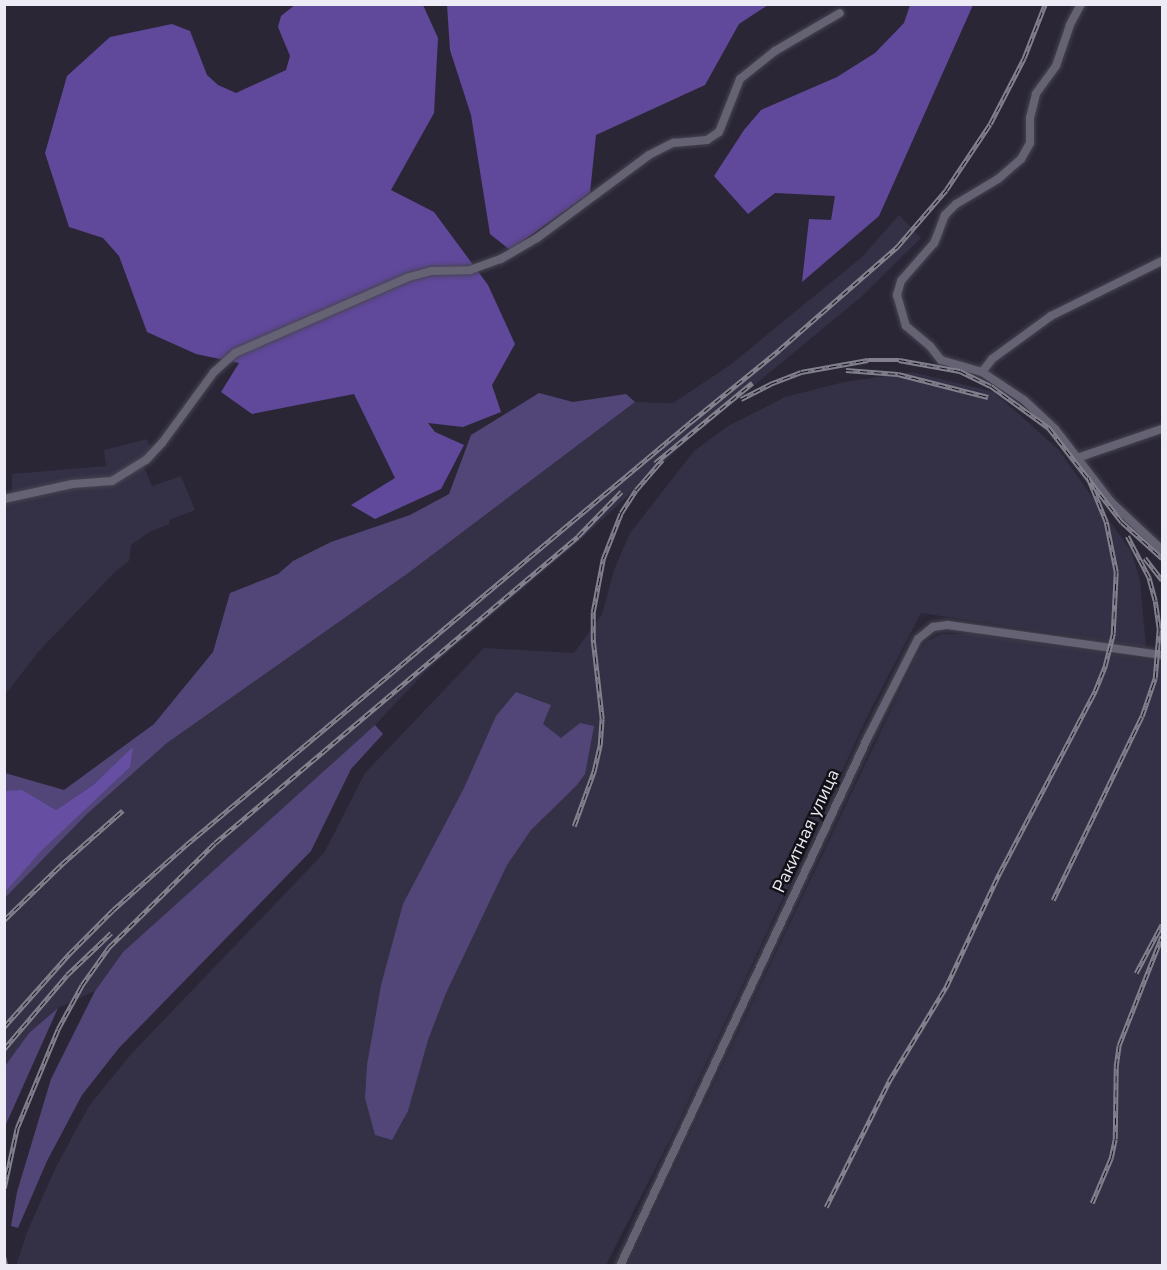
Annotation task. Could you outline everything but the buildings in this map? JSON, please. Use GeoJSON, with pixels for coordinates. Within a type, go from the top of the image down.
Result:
{"type":"FeatureCollection","features":[{"type":"Feature","properties":{"kind":"street"},"geometry":{"type":"LineString","coordinates":[[1081,4],[1070,25],[1056,66],[1036,94],[1030,118],[1030,143],[1021,159],[999,179],[956,204],[945,215],[934,243],[901,281],[897,295],[906,326],[930,345],[941,360],[982,372],[1024,400],[1055,429],[1080,458],[1111,502],[1162,550]]}},
{"type":"Feature","properties":{"kind":"street"},"geometry":{"type":"LineString","coordinates":[[4,499],[72,484],[112,481],[146,460],[162,443],[214,372],[234,353],[409,277],[431,271],[470,270],[501,259],[537,238],[649,154],[673,143],[708,140],[719,132],[740,79],[775,51],[840,13]]}},
{"type":"Feature","properties":{"kind":"street"},"geometry":{"type":"LineString","coordinates":[[982,372],[992,359],[1051,315],[1162,261]]}},
{"type":"Feature","properties":{"kind":"street"},"geometry":{"type":"LineString","coordinates":[[1080,458],[1162,429]]}},
{"type":"Feature","properties":{"kind":"street","name":"Ракитная улица"},"geometry":{"type":"LineString","coordinates":[[620,1266],[868,736],[918,639],[933,627],[948,625],[1162,655]]}},
{"type":"Feature","properties":{"kind":"shaded area"},"geometry":{"type":"Polygon","coordinates":[[[296,4],[423,5],[438,38],[434,113],[391,190],[434,212],[488,285],[515,344],[492,385],[501,412],[463,427],[428,423],[435,432],[464,445],[441,489],[375,519],[351,505],[395,478],[354,394],[252,414],[221,392],[239,363],[196,354],[147,332],[119,256],[103,238],[69,227],[45,153],[67,76],[110,37],[172,24],[190,31],[207,75],[218,85],[236,93],[286,70],[290,56],[278,27],[281,16],[296,4]]]}},
{"type":"Feature","properties":{"kind":"shaded area"},"geometry":{"type":"Polygon","coordinates":[[[447,5],[768,5],[739,24],[705,85],[596,135],[590,193],[510,250],[490,234],[471,115],[450,50],[447,5]]]}},
{"type":"Feature","properties":{"kind":"shaded area"},"geometry":{"type":"Polygon","coordinates":[[[910,5],[973,5],[879,216],[802,282],[809,219],[831,220],[835,196],[775,193],[748,214],[714,176],[744,130],[761,110],[837,77],[875,53],[904,23],[910,5]]]}},
{"type":"Feature","properties":{"kind":"shaded area"},"geometry":{"type":"Polygon","coordinates":[[[899,215],[921,238],[860,298],[689,439],[577,543],[426,671],[375,725],[123,952],[95,991],[58,1008],[29,1033],[5,1066],[5,898],[87,814],[167,743],[407,574],[635,402],[673,403],[730,365],[862,257],[899,215]]]}},
{"type":"Feature","properties":{"kind":"shaded area"},"geometry":{"type":"Polygon","coordinates":[[[912,372],[994,392],[1058,449],[1131,551],[1140,580],[1146,647],[921,613],[870,711],[674,1132],[606,1265],[16,1266],[27,1232],[56,1167],[89,1106],[131,1054],[324,853],[365,773],[484,648],[574,653],[602,614],[614,570],[630,533],[694,451],[728,426],[785,397],[844,382],[912,372]]]}},
{"type":"Feature","properties":{"kind":"shaded area"},"geometry":{"type":"Polygon","coordinates":[[[539,393],[573,402],[626,394],[635,402],[407,574],[167,743],[87,814],[5,898],[4,892],[133,748],[93,785],[56,810],[22,791],[5,791],[5,773],[64,790],[154,724],[213,652],[230,593],[278,574],[293,561],[331,542],[410,515],[449,494],[471,435],[539,393]]]}},
{"type":"Feature","properties":{"kind":"shaded area"},"geometry":{"type":"Polygon","coordinates":[[[147,439],[155,460],[144,467],[152,486],[181,476],[195,510],[169,520],[170,524],[151,531],[131,545],[129,561],[115,572],[39,651],[5,695],[4,509],[12,491],[12,474],[106,466],[104,450],[147,439]]]}},
{"type":"Feature","properties":{"kind":"shaded area"},"geometry":{"type":"Polygon","coordinates":[[[941,634],[971,634],[1162,662],[1162,1265],[628,1265],[917,655],[926,642],[941,634]]]}},
{"type":"Feature","properties":{"kind":"shaded area"},"geometry":{"type":"Polygon","coordinates":[[[516,692],[551,705],[543,724],[561,738],[580,723],[594,726],[585,774],[577,785],[531,830],[507,865],[446,993],[428,1040],[408,1111],[392,1140],[375,1135],[365,1098],[367,1065],[381,985],[403,904],[464,788],[496,716],[516,692]]]}},
{"type":"Feature","properties":{"kind":"shaded area"},"geometry":{"type":"Polygon","coordinates":[[[375,725],[383,734],[351,769],[311,851],[119,1048],[82,1095],[47,1161],[18,1228],[11,1226],[17,1192],[51,1079],[95,991],[123,952],[375,725]]]}},
{"type":"Feature","properties":{"kind":"shaded area"},"geometry":{"type":"Polygon","coordinates":[[[133,747],[130,767],[42,850],[5,892],[5,791],[22,790],[56,810],[93,785],[133,747]]]}},
{"type":"Feature","properties":{"kind":"shaded area"},"geometry":{"type":"Polygon","coordinates":[[[58,1008],[5,1128],[5,1066],[29,1033],[58,1008]]]}},
{"type":"Feature","properties":{"kind":"railway"},"geometry":{"type":"LineString","coordinates":[[4,1027],[69,954],[113,910],[186,845],[779,350],[897,247],[946,190],[990,124],[1024,58],[1045,4]]}},
{"type":"Feature","properties":{"kind":"railway"},"geometry":{"type":"LineString","coordinates":[[741,399],[801,372],[868,360],[899,360],[960,371],[991,386],[1049,428],[1122,522],[1162,558]]}},
{"type":"Feature","properties":{"kind":"railway"},"geometry":{"type":"LineString","coordinates":[[846,370],[898,374],[988,397]]}},
{"type":"Feature","properties":{"kind":"railway"},"geometry":{"type":"LineString","coordinates":[[655,463],[752,383]]}},
{"type":"Feature","properties":{"kind":"railway"},"geometry":{"type":"LineString","coordinates":[[574,826],[594,771],[600,745],[602,719],[593,640],[593,612],[603,559],[621,513],[636,490],[662,460]]}},
{"type":"Feature","properties":{"kind":"railway"},"geometry":{"type":"LineString","coordinates":[[826,1207],[889,1081],[946,987],[999,874],[1095,691],[1105,666],[1113,633],[1116,572],[1106,522],[1088,478]]}},
{"type":"Feature","properties":{"kind":"railway"},"geometry":{"type":"LineString","coordinates":[[4,1188],[17,1128],[58,1029],[82,985],[109,947],[215,843],[578,536],[621,492]]}},
{"type":"Feature","properties":{"kind":"railway"},"geometry":{"type":"LineString","coordinates":[[1053,900],[1142,716],[1155,678],[1159,629],[1155,601],[1149,578],[1127,536]]}},
{"type":"Feature","properties":{"kind":"railway"},"geometry":{"type":"LineString","coordinates":[[1145,558],[1162,580]]}},
{"type":"Feature","properties":{"kind":"railway"},"geometry":{"type":"LineString","coordinates":[[4,920],[123,810]]}},
{"type":"Feature","properties":{"kind":"railway"},"geometry":{"type":"LineString","coordinates":[[1136,973],[1162,924]]}},
{"type":"Feature","properties":{"kind":"railway"},"geometry":{"type":"LineString","coordinates":[[4,1049],[67,975],[111,933]]}},
{"type":"Feature","properties":{"kind":"railway"},"geometry":{"type":"LineString","coordinates":[[1092,1203],[1111,1158],[1115,1139],[1116,1066],[1119,1045],[1162,936]]}},
{"type":"Feature","properties":{"kind":"railway"},"geometry":{"type":"LineString","coordinates":[[4,1257],[6,1266]]}}]}
